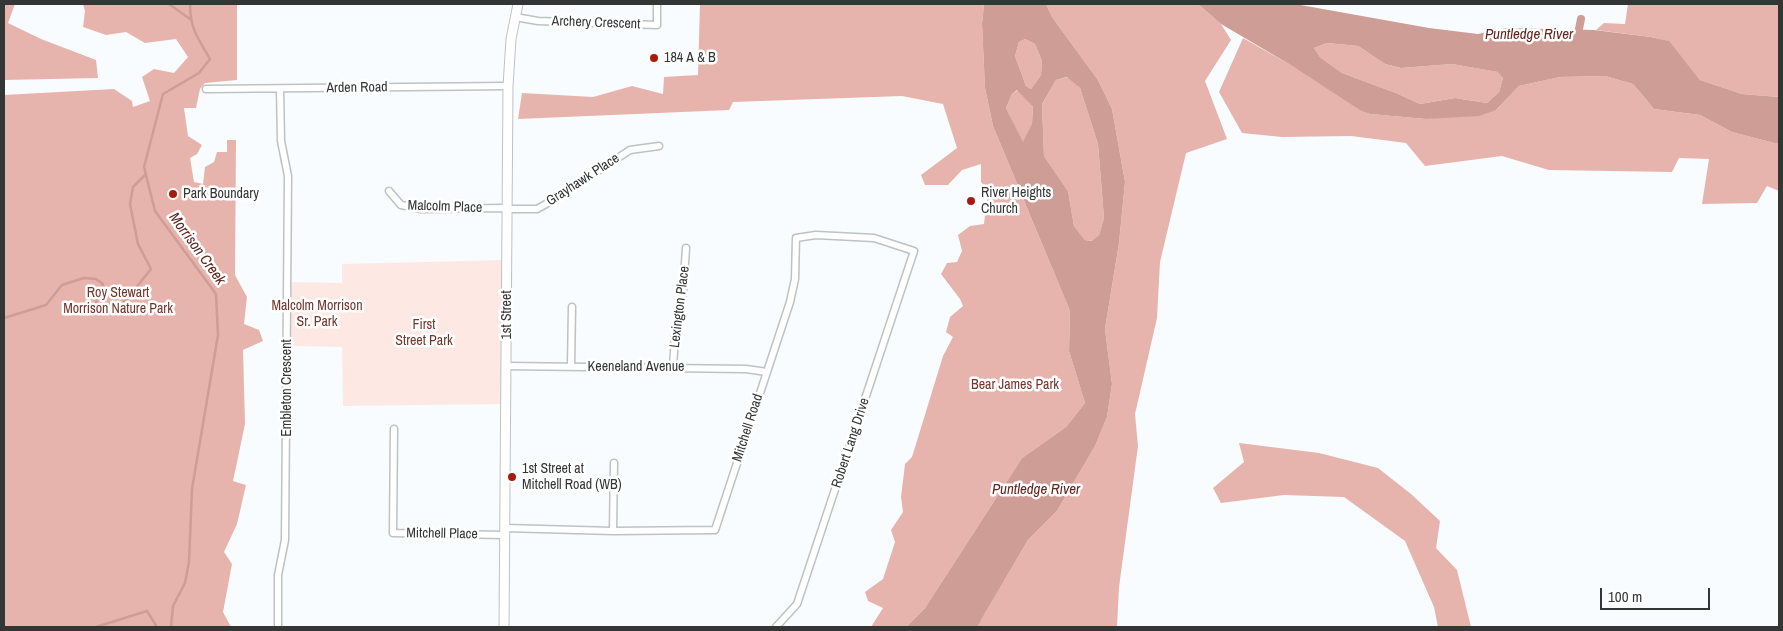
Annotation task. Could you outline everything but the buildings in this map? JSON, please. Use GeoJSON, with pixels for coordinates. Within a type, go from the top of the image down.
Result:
{"type":"FeatureCollection","features":[{"type":"Feature","properties":{"kind":"street","name":"1st Street"},"geometry":{"type":"LineString","coordinates":[[504,627],[508,86],[511,40],[518,4]]}},
{"type":"Feature","properties":{"kind":"street","name":"Archery Crescent"},"geometry":{"type":"LineString","coordinates":[[515,17],[538,21],[657,25],[657,4]]}},
{"type":"Feature","properties":{"kind":"street","name":"Arden Road"},"geometry":{"type":"LineString","coordinates":[[206,89],[508,86]]}},
{"type":"Feature","properties":{"kind":"street","name":"Embleton Crescent"},"geometry":{"type":"LineString","coordinates":[[278,627],[278,575],[285,530],[288,176],[281,141],[280,89]]}},
{"type":"Feature","properties":{"kind":"street","name":"Grayhawk Place"},"geometry":{"type":"LineString","coordinates":[[507,209],[537,209],[555,200],[630,150],[658,146]]}},
{"type":"Feature","properties":{"kind":"street","name":"Malcolm Place"},"geometry":{"type":"LineString","coordinates":[[389,192],[401,205],[421,209],[507,209]]}},
{"type":"Feature","properties":{"kind":"street","name":"Mitchell Road"},"geometry":{"type":"LineString","coordinates":[[505,531],[715,530],[787,311],[793,287],[796,238],[816,235],[874,238],[914,251]]}},
{"type":"Feature","properties":{"kind":"street","name":"Lexington Place"},"geometry":{"type":"LineString","coordinates":[[673,367],[675,336],[683,293],[686,248]]}},
{"type":"Feature","properties":{"kind":"street","name":"Robert Lang Drive"},"geometry":{"type":"LineString","coordinates":[[776,627],[797,604],[914,251]]}},
{"type":"Feature","properties":{"kind":"street"},"geometry":{"type":"LineString","coordinates":[[571,367],[572,308]]}},
{"type":"Feature","properties":{"kind":"street","name":"Keeneland Avenue"},"geometry":{"type":"LineString","coordinates":[[506,366],[673,367],[746,369],[767,372]]}},
{"type":"Feature","properties":{"kind":"street","name":"Mitchell Place"},"geometry":{"type":"LineString","coordinates":[[394,429],[393,533],[505,531]]}},
{"type":"Feature","properties":{"kind":"street"},"geometry":{"type":"LineString","coordinates":[[613,531],[614,463]]}},
{"type":"Feature","properties":{"kind":"green space"},"geometry":{"type":"Polygon","coordinates":[[[4,4],[15,4],[8,23],[41,39],[96,60],[98,78],[4,80],[4,4]]]}},
{"type":"Feature","properties":{"kind":"green space","name":"Roy Stewart Morrison Nature Park"},"geometry":{"type":"Polygon","coordinates":[[[83,4],[237,4],[237,80],[205,83],[200,89],[196,108],[184,108],[188,136],[202,145],[197,154],[190,158],[194,182],[203,184],[205,167],[214,162],[217,152],[227,152],[227,140],[236,140],[235,275],[247,297],[244,324],[259,330],[263,341],[243,350],[245,424],[233,481],[246,485],[237,524],[224,552],[232,564],[223,612],[231,627],[4,627],[4,95],[114,89],[132,101],[133,107],[150,101],[142,77],[154,69],[174,73],[188,57],[176,39],[145,43],[126,32],[106,35],[83,27],[85,11],[83,4]]]}},
{"type":"Feature","properties":{"kind":"green space","name":"Bear James Park"},"geometry":{"type":"Polygon","coordinates":[[[700,4],[984,4],[982,24],[985,88],[993,126],[1070,311],[1069,351],[1085,403],[1066,427],[1022,458],[925,608],[906,627],[871,627],[883,608],[868,601],[865,592],[883,579],[895,542],[891,530],[903,512],[901,497],[905,464],[912,457],[943,356],[953,337],[946,332],[950,317],[963,306],[941,274],[947,263],[957,262],[962,251],[958,235],[970,226],[984,224],[988,190],[981,182],[981,164],[962,170],[948,185],[925,185],[921,175],[957,148],[943,104],[902,96],[733,102],[729,110],[518,119],[522,93],[593,97],[632,86],[663,94],[664,77],[698,75],[700,4]]]}},
{"type":"Feature","properties":{"kind":"green space"},"geometry":{"type":"Polygon","coordinates":[[[1046,4],[1198,4],[1221,24],[1231,40],[1205,81],[1227,139],[1186,153],[1160,262],[1157,318],[1135,414],[1138,446],[1119,587],[1117,627],[968,627],[981,620],[1028,540],[1057,511],[1095,446],[1107,417],[1112,384],[1105,329],[1119,243],[1125,182],[1112,109],[1098,80],[1052,17],[1046,4]]]}},
{"type":"Feature","properties":{"kind":"green space"},"geometry":{"type":"Polygon","coordinates":[[[1628,4],[1779,4],[1779,97],[1742,94],[1700,80],[1668,41],[1596,30],[1604,23],[1625,24],[1628,4]]]}},
{"type":"Feature","properties":{"kind":"green space"},"geometry":{"type":"Polygon","coordinates":[[[1243,38],[1370,114],[1426,119],[1496,110],[1519,86],[1560,77],[1605,76],[1633,84],[1654,109],[1700,115],[1732,132],[1779,143],[1779,191],[1767,186],[1757,203],[1702,204],[1709,159],[1679,158],[1672,172],[1549,170],[1502,156],[1425,166],[1406,143],[1351,136],[1282,137],[1242,133],[1219,92],[1243,38]]]}},
{"type":"Feature","properties":{"kind":"green space"},"geometry":{"type":"Polygon","coordinates":[[[1025,39],[1035,44],[1042,61],[1041,75],[1031,89],[1026,86],[1015,56],[1019,42],[1025,39]]]}},
{"type":"Feature","properties":{"kind":"green space"},"geometry":{"type":"Polygon","coordinates":[[[1327,43],[1358,46],[1385,64],[1401,68],[1452,64],[1499,72],[1503,78],[1499,92],[1487,103],[1455,98],[1420,104],[1342,73],[1320,57],[1314,48],[1327,43]]]}},
{"type":"Feature","properties":{"kind":"green space"},"geometry":{"type":"Polygon","coordinates":[[[1068,77],[1080,88],[1098,144],[1104,218],[1099,235],[1093,241],[1085,240],[1074,226],[1068,191],[1044,156],[1042,104],[1056,80],[1068,77]]]}},
{"type":"Feature","properties":{"kind":"green space"},"geometry":{"type":"Polygon","coordinates":[[[1018,90],[1033,107],[1032,123],[1023,143],[1006,108],[1012,94],[1018,90]]]}},
{"type":"Feature","properties":{"kind":"green space","name":"First Street Park"},"geometry":{"type":"Polygon","coordinates":[[[507,260],[506,404],[343,406],[342,347],[291,346],[291,282],[342,283],[342,264],[507,260]]]}},
{"type":"Feature","properties":{"kind":"green space"},"geometry":{"type":"Polygon","coordinates":[[[1239,443],[1319,453],[1378,468],[1411,494],[1440,521],[1436,548],[1457,570],[1471,627],[1438,627],[1434,607],[1405,541],[1344,497],[1284,495],[1221,503],[1213,488],[1244,462],[1239,443]]]}},
{"type":"Feature","properties":{"kind":"water","name":"Puntledge River"},"geometry":{"type":"Polygon","coordinates":[[[984,4],[1046,4],[1052,17],[1098,80],[1112,109],[1125,182],[1119,243],[1105,329],[1112,384],[1107,417],[1095,446],[1057,511],[1028,540],[977,627],[906,627],[925,608],[1022,458],[1066,427],[1085,403],[1069,351],[1070,311],[993,126],[985,88],[982,24],[984,4]],[[1025,39],[1019,42],[1015,56],[1026,86],[1031,89],[1041,75],[1042,61],[1035,44],[1025,39]],[[1067,77],[1056,80],[1042,104],[1044,156],[1068,191],[1074,226],[1085,240],[1092,241],[1099,235],[1104,218],[1098,144],[1080,88],[1067,77]],[[1017,90],[1012,94],[1006,108],[1023,142],[1032,123],[1033,107],[1017,90]]]}},
{"type":"Feature","properties":{"kind":"water","name":"Puntledge River"},"geometry":{"type":"Polygon","coordinates":[[[1198,4],[1295,4],[1429,28],[1478,34],[1505,28],[1594,30],[1651,37],[1669,41],[1700,80],[1742,94],[1779,97],[1779,143],[1732,132],[1700,115],[1654,109],[1633,84],[1605,76],[1560,77],[1519,86],[1496,110],[1479,116],[1426,119],[1370,114],[1360,110],[1289,64],[1221,24],[1198,4]],[[1327,43],[1314,48],[1320,57],[1342,73],[1420,104],[1455,98],[1487,103],[1499,92],[1503,78],[1498,72],[1452,64],[1401,68],[1385,64],[1358,46],[1327,43]]]}},
{"type":"Feature","properties":{"kind":"waterway"},"geometry":{"type":"LineString","coordinates":[[169,4],[190,19]]}},
{"type":"Feature","properties":{"kind":"waterway","name":"Morrison Creek"},"geometry":{"type":"LineString","coordinates":[[171,627],[173,606],[185,583],[189,562],[192,489],[218,335],[216,294],[155,211],[144,167],[163,94],[199,73],[210,59],[193,27],[190,4]]}},
{"type":"Feature","properties":{"kind":"waterway"},"geometry":{"type":"LineString","coordinates":[[1577,39],[1581,19]]}},
{"type":"Feature","properties":{"kind":"waterway"},"geometry":{"type":"LineString","coordinates":[[4,318],[46,305],[62,285],[84,278],[96,279],[103,284],[96,302],[114,311],[127,299],[151,269],[138,244],[130,204],[133,187],[146,174]]}},
{"type":"Feature","properties":{"kind":"waterway"},"geometry":{"type":"LineString","coordinates":[[96,627],[147,611],[157,627]]}},
{"type":"Feature","properties":{"kind":"place","name":"184 A & B"},"geometry":{"type":"Point","coordinates":[654,58]}},
{"type":"Feature","properties":{"kind":"place","name":"Park Boundary"},"geometry":{"type":"Point","coordinates":[173,194]}},
{"type":"Feature","properties":{"kind":"place","name":"River Heights Church"},"geometry":{"type":"Point","coordinates":[971,201]}},
{"type":"Feature","properties":{"kind":"place","name":"1st Street at Mitchell Road (WB)"},"geometry":{"type":"Point","coordinates":[512,477]}},
{"type":"Feature","properties":{"kind":"park label","name":"Malcolm Morrison Sr. Park"},"geometry":{"type":"Point","coordinates":[317,314]}}]}
